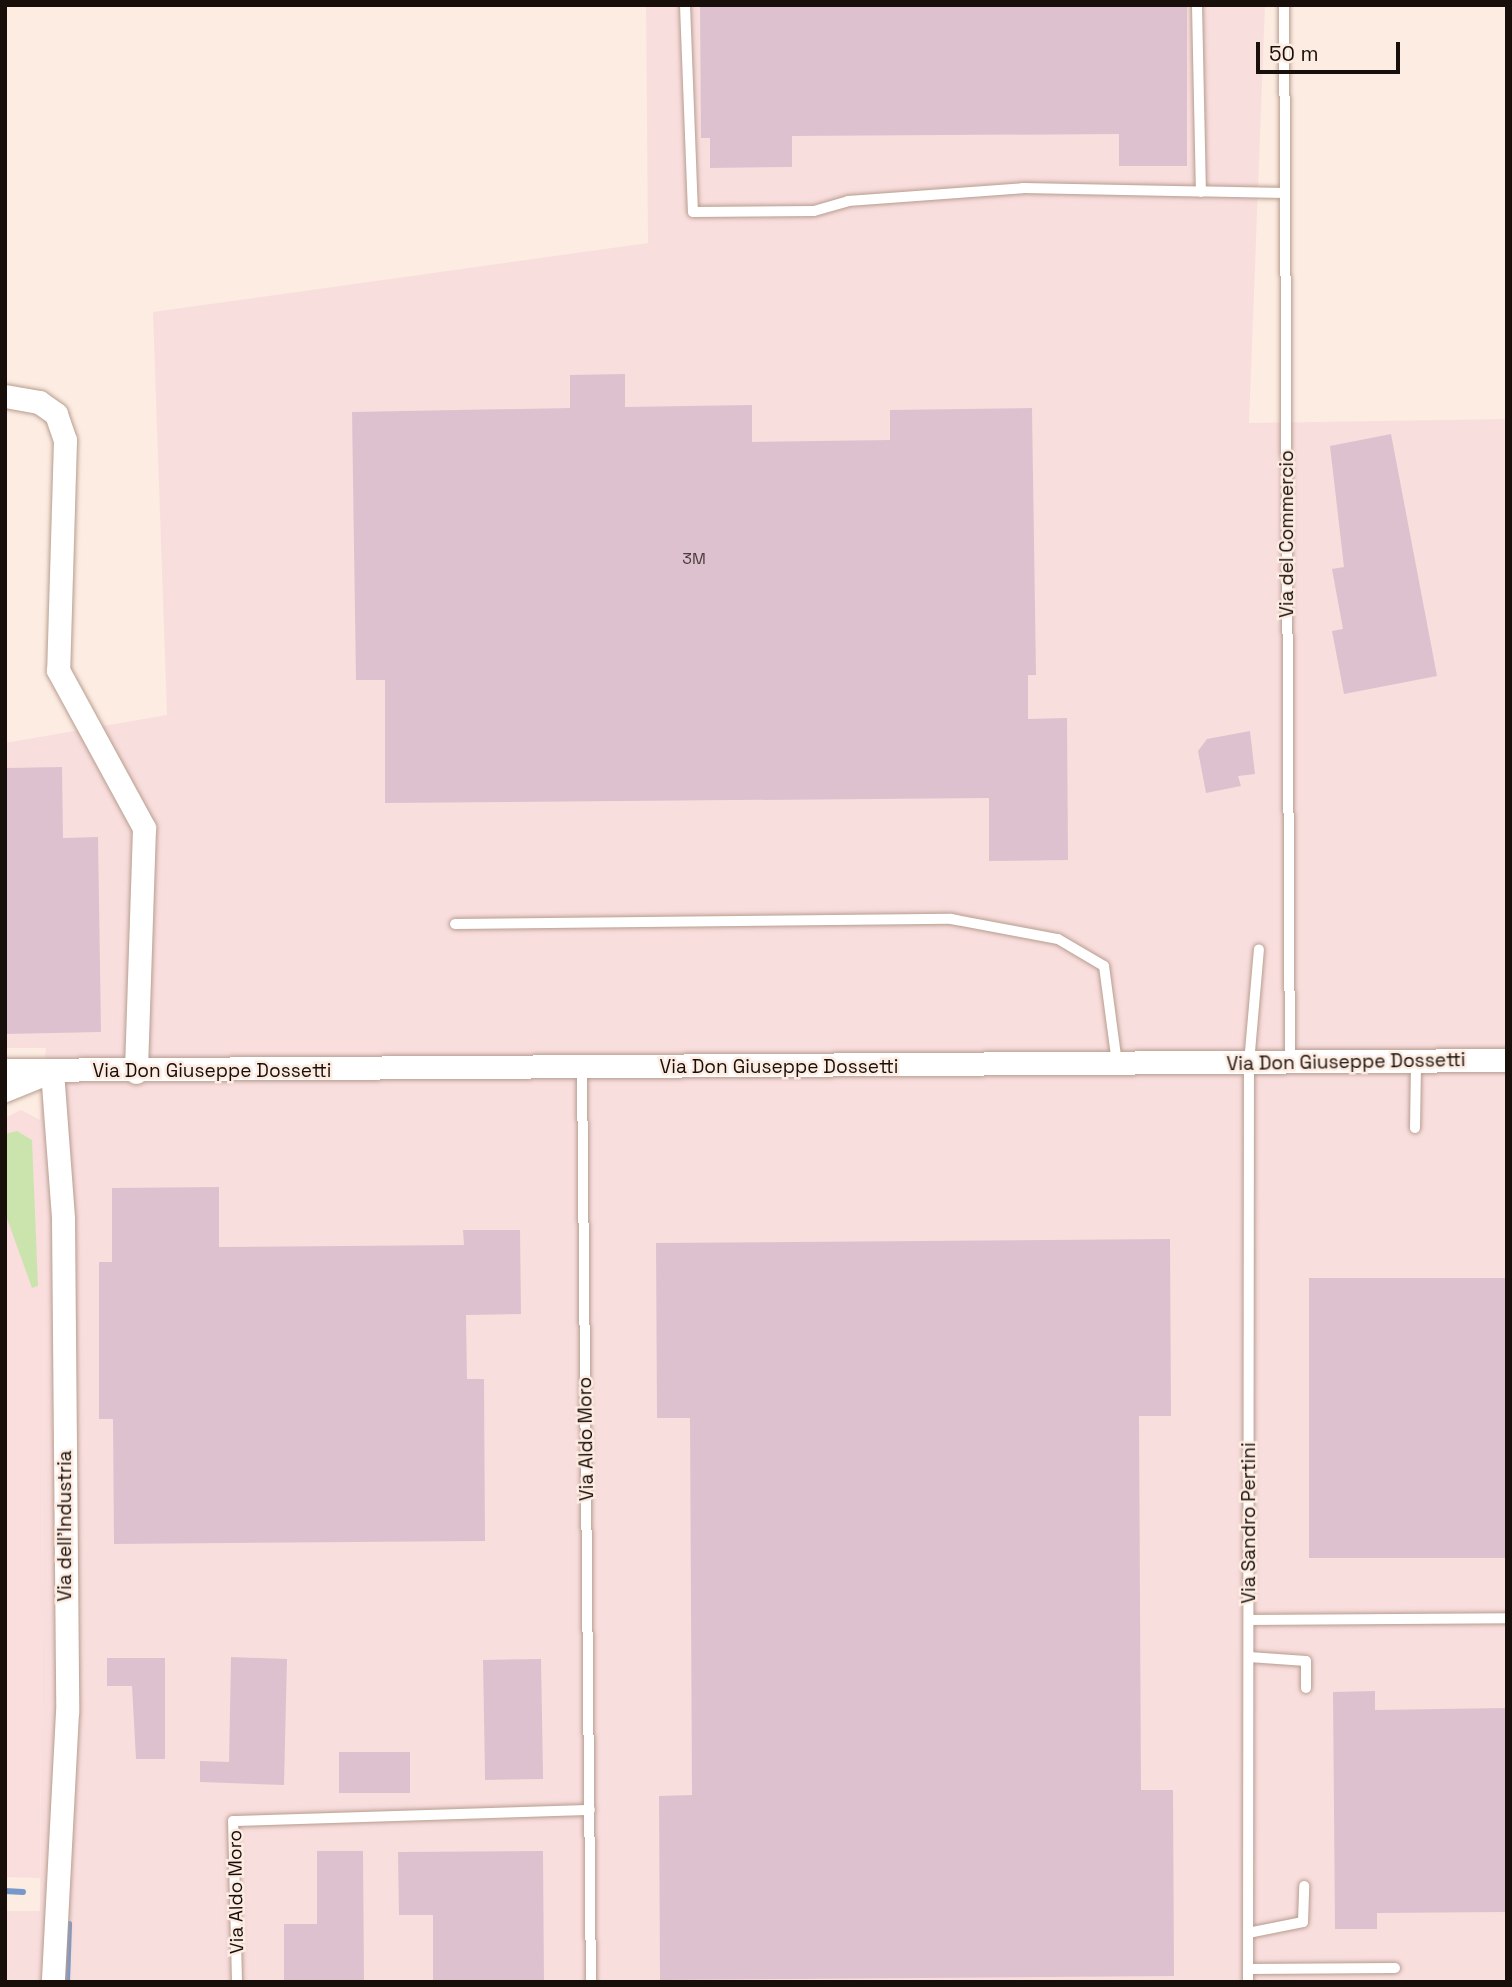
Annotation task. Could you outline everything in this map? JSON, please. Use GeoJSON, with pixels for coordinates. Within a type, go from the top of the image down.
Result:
{"type":"FeatureCollection","features":[{"type":"Feature","properties":{"kind":"street"},"geometry":{"type":"LineString","coordinates":[[5,396],[39,402],[56,414],[65,440],[58,670],[144,828],[136,1072]]}},
{"type":"Feature","properties":{"kind":"street","name":"Via Don Giuseppe Dossetti"},"geometry":{"type":"LineString","coordinates":[[5,1070],[136,1072],[1507,1060]]}},
{"type":"Feature","properties":{"kind":"street","name":"Via Don Giuseppe Dossetti"},"geometry":{"type":"LineString","coordinates":[[5,1090],[52,1071]]}},
{"type":"Feature","properties":{"kind":"street","name":"Via dell’Industria"},"geometry":{"type":"LineString","coordinates":[[52,1071],[63,1219],[67,1712],[53,1982]]}},
{"type":"Feature","properties":{"kind":"lane"},"geometry":{"type":"LineString","coordinates":[[685,5],[693,212],[814,211],[848,201],[1023,188],[1285,193]]}},
{"type":"Feature","properties":{"kind":"lane"},"geometry":{"type":"LineString","coordinates":[[1197,5],[1201,192]]}},
{"type":"Feature","properties":{"kind":"lane","name":"Via del Commercio"},"geometry":{"type":"LineString","coordinates":[[1284,5],[1290,1063]]}},
{"type":"Feature","properties":{"kind":"lane"},"geometry":{"type":"LineString","coordinates":[[455,924],[951,919],[1058,939],[1104,966],[1117,1064]]}},
{"type":"Feature","properties":{"kind":"lane","name":"Via Sandro Pertini"},"geometry":{"type":"LineString","coordinates":[[1248,1982],[1249,1063],[1259,949]]}},
{"type":"Feature","properties":{"kind":"lane"},"geometry":{"type":"LineString","coordinates":[[1415,1128],[1416,1061]]}},
{"type":"Feature","properties":{"kind":"lane","name":"Via Aldo Moro"},"geometry":{"type":"LineString","coordinates":[[582,1068],[592,1982]]}},
{"type":"Feature","properties":{"kind":"lane"},"geometry":{"type":"LineString","coordinates":[[1249,1620],[1507,1618]]}},
{"type":"Feature","properties":{"kind":"lane"},"geometry":{"type":"LineString","coordinates":[[1249,1657],[1306,1661],[1306,1688]]}},
{"type":"Feature","properties":{"kind":"lane","name":"Via Aldo Moro"},"geometry":{"type":"LineString","coordinates":[[237,1982],[233,1821],[590,1810]]}},
{"type":"Feature","properties":{"kind":"lane"},"geometry":{"type":"LineString","coordinates":[[1248,1933],[1303,1922],[1304,1886]]}},
{"type":"Feature","properties":{"kind":"lane"},"geometry":{"type":"LineString","coordinates":[[1248,1969],[1395,1968]]}},
{"type":"Feature","properties":{"kind":"shaded area"},"geometry":{"type":"Polygon","coordinates":[[[646,5],[1265,5],[1249,423],[1507,419],[1507,1982],[5,1982],[5,1911],[40,1911],[45,1154],[40,1120],[46,1048],[5,1048],[5,743],[167,715],[153,312],[648,243],[646,5]]]}},
{"type":"Feature","properties":{"kind":"shaded area"},"geometry":{"type":"Polygon","coordinates":[[[21,1110],[40,1120],[45,1154],[40,1878],[5,1877],[5,1118],[21,1110]]]}},
{"type":"Feature","properties":{"kind":"green space"},"geometry":{"type":"Polygon","coordinates":[[[17,1131],[32,1140],[38,1286],[32,1288],[5,1213],[5,1134],[17,1131]]]}},
{"type":"Feature","properties":{"kind":"building"},"geometry":{"type":"Polygon","coordinates":[[[700,5],[1187,5],[1187,166],[1119,166],[1119,134],[792,136],[792,167],[710,168],[710,138],[701,138],[700,5]]]}},
{"type":"Feature","properties":{"kind":"building"},"geometry":{"type":"Polygon","coordinates":[[[625,374],[625,407],[752,405],[752,442],[890,440],[890,410],[1032,408],[1036,675],[1028,675],[1028,719],[1067,718],[1068,860],[989,861],[989,798],[385,803],[385,680],[356,680],[352,412],[570,408],[570,375],[625,374]]]}},
{"type":"Feature","properties":{"kind":"building"},"geometry":{"type":"Polygon","coordinates":[[[1391,434],[1437,676],[1344,694],[1332,631],[1343,629],[1332,569],[1344,567],[1330,446],[1391,434]]]}},
{"type":"Feature","properties":{"kind":"building"},"geometry":{"type":"Polygon","coordinates":[[[1250,731],[1255,774],[1238,776],[1241,786],[1206,793],[1198,751],[1207,739],[1250,731]]]}},
{"type":"Feature","properties":{"kind":"building"},"geometry":{"type":"Polygon","coordinates":[[[62,767],[63,838],[98,837],[101,1032],[5,1034],[5,768],[62,767]]]}},
{"type":"Feature","properties":{"kind":"building"},"geometry":{"type":"Polygon","coordinates":[[[219,1187],[219,1247],[464,1245],[463,1230],[520,1230],[521,1314],[466,1315],[467,1379],[484,1379],[485,1541],[114,1544],[113,1419],[99,1419],[99,1262],[112,1262],[112,1188],[219,1187]]]}},
{"type":"Feature","properties":{"kind":"building"},"geometry":{"type":"Polygon","coordinates":[[[1170,1239],[1171,1416],[1139,1416],[1141,1790],[1173,1790],[1174,1976],[660,1980],[659,1796],[692,1795],[690,1418],[657,1418],[656,1243],[1170,1239]]]}},
{"type":"Feature","properties":{"kind":"building"},"geometry":{"type":"Polygon","coordinates":[[[1309,1278],[1507,1278],[1507,1558],[1309,1558],[1309,1278]]]}},
{"type":"Feature","properties":{"kind":"building"},"geometry":{"type":"Polygon","coordinates":[[[231,1657],[287,1659],[284,1785],[200,1782],[200,1761],[229,1762],[231,1657]]]}},
{"type":"Feature","properties":{"kind":"building"},"geometry":{"type":"Polygon","coordinates":[[[107,1658],[165,1658],[165,1759],[136,1759],[132,1686],[107,1686],[107,1658]]]}},
{"type":"Feature","properties":{"kind":"building"},"geometry":{"type":"Polygon","coordinates":[[[541,1659],[543,1779],[485,1780],[483,1660],[541,1659]]]}},
{"type":"Feature","properties":{"kind":"building"},"geometry":{"type":"Polygon","coordinates":[[[1375,1691],[1375,1710],[1507,1708],[1507,1912],[1377,1913],[1377,1929],[1335,1929],[1333,1692],[1375,1691]]]}},
{"type":"Feature","properties":{"kind":"building"},"geometry":{"type":"Polygon","coordinates":[[[339,1752],[410,1752],[410,1793],[339,1793],[339,1752]]]}},
{"type":"Feature","properties":{"kind":"building"},"geometry":{"type":"Polygon","coordinates":[[[317,1851],[363,1851],[364,1982],[284,1982],[284,1924],[317,1924],[317,1851]]]}},
{"type":"Feature","properties":{"kind":"building"},"geometry":{"type":"Polygon","coordinates":[[[543,1851],[544,1982],[433,1982],[433,1915],[399,1915],[398,1852],[543,1851]]]}},
{"type":"Feature","properties":{"kind":"waterway"},"geometry":{"type":"LineString","coordinates":[[5,1891],[23,1892]]}},
{"type":"Feature","properties":{"kind":"waterway"},"geometry":{"type":"LineString","coordinates":[[67,1982],[69,1924]]}}]}
